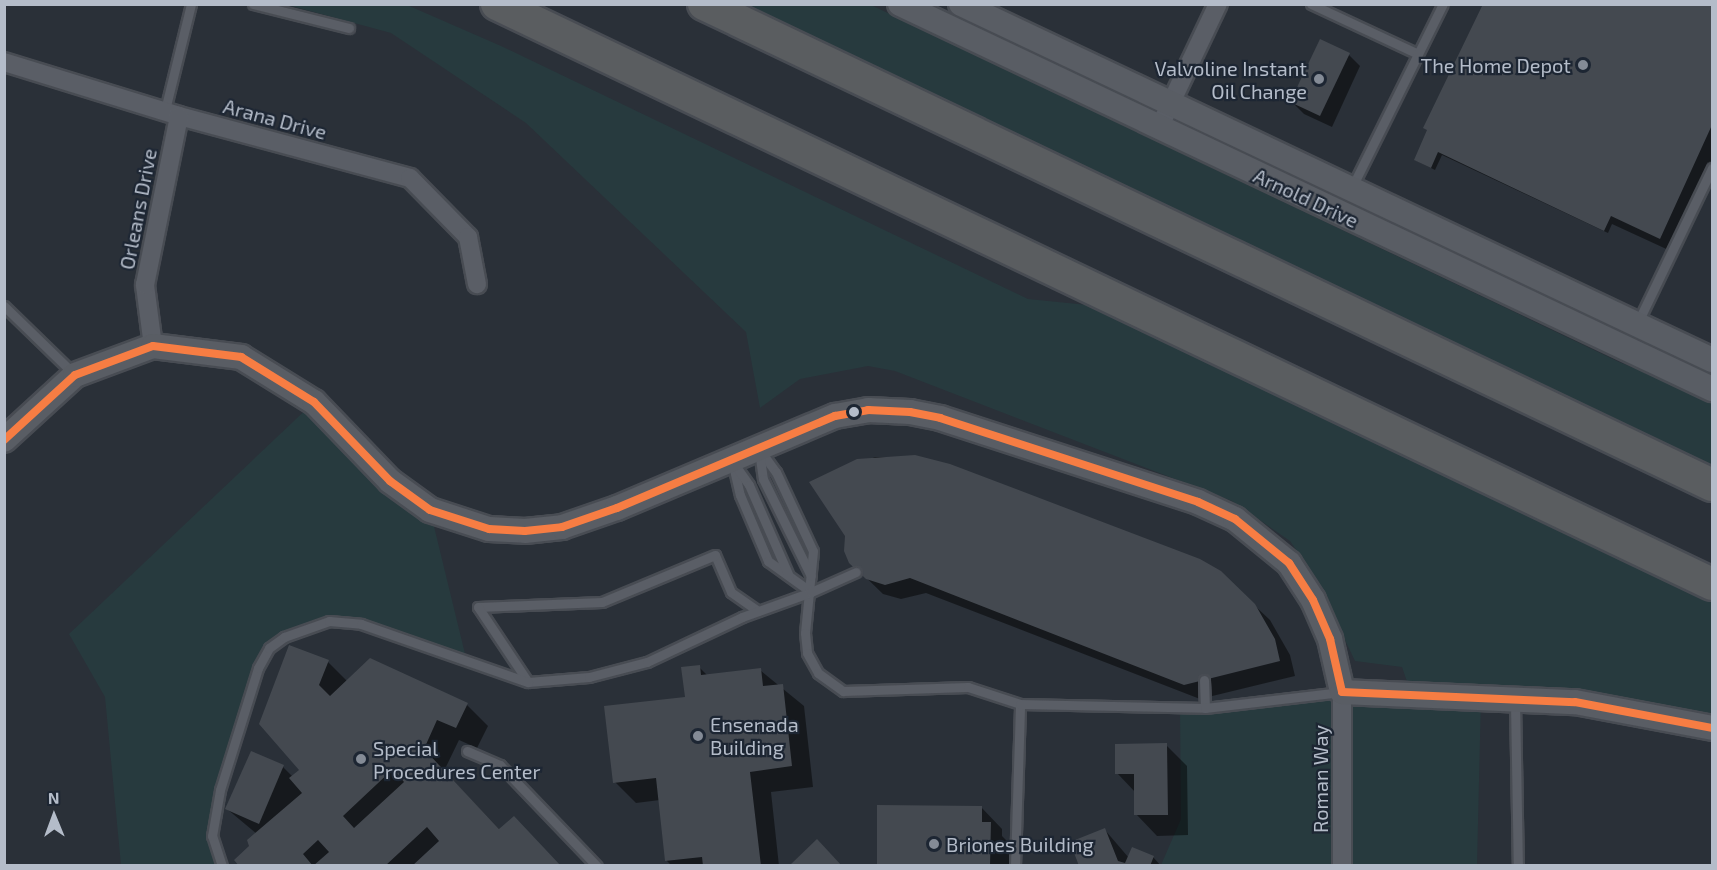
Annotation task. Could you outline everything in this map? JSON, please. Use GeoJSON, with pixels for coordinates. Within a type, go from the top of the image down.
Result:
{"type":"FeatureCollection","features":[{"type":"Feature","properties":{"kind":"highway"},"geometry":{"type":"LineString","coordinates":[[497,4],[1713,584]]}},
{"type":"Feature","properties":{"kind":"highway"},"geometry":{"type":"LineString","coordinates":[[704,4],[1713,485]]}},
{"type":"Feature","properties":{"kind":"street","name":"Arnold Drive"},"geometry":{"type":"LineString","coordinates":[[900,4],[1713,389]]}},
{"type":"Feature","properties":{"kind":"street","name":"Arnold Drive"},"geometry":{"type":"LineString","coordinates":[[961,4],[1636,327],[1713,360]]}},
{"type":"Feature","properties":{"kind":"street"},"geometry":{"type":"LineString","coordinates":[[1159,128],[1218,4]]}},
{"type":"Feature","properties":{"kind":"street","name":"Arana Drive"},"geometry":{"type":"LineString","coordinates":[[4,62],[172,113],[410,178],[468,237],[477,284]]}},
{"type":"Feature","properties":{"kind":"street","name":"Orleans Drive"},"geometry":{"type":"LineString","coordinates":[[153,346],[146,285],[172,113]]}},
{"type":"Feature","properties":{"kind":"street"},"geometry":{"type":"LineString","coordinates":[[4,440],[75,375],[153,346],[241,357],[314,402],[390,481],[430,510],[489,530],[562,527],[732,460],[835,416],[867,410],[910,412],[940,418],[1198,502],[1235,519],[1289,563],[1313,600],[1330,639],[1342,692],[1575,702],[1713,728]]}},
{"type":"Feature","properties":{"kind":"street","name":"Roman Way"},"geometry":{"type":"LineString","coordinates":[[1342,692],[1342,866]]}},
{"type":"Feature","properties":{"kind":"lane"},"geometry":{"type":"LineString","coordinates":[[172,113],[191,4]]}},
{"type":"Feature","properties":{"kind":"lane"},"geometry":{"type":"LineString","coordinates":[[253,4],[349,28]]}},
{"type":"Feature","properties":{"kind":"lane"},"geometry":{"type":"LineString","coordinates":[[1311,4],[1418,54]]}},
{"type":"Feature","properties":{"kind":"lane"},"geometry":{"type":"LineString","coordinates":[[1350,190],[1443,4]]}},
{"type":"Feature","properties":{"kind":"lane"},"geometry":{"type":"LineString","coordinates":[[1636,327],[1713,168]]}},
{"type":"Feature","properties":{"kind":"lane"},"geometry":{"type":"LineString","coordinates":[[4,306],[75,375]]}},
{"type":"Feature","properties":{"kind":"lane"},"geometry":{"type":"LineString","coordinates":[[759,449],[763,479],[811,576]]}},
{"type":"Feature","properties":{"kind":"lane"},"geometry":{"type":"LineString","coordinates":[[759,449],[776,472],[813,550],[811,592],[805,633],[807,653],[818,673],[843,691],[968,687],[1020,704],[1205,708],[1342,692]]}},
{"type":"Feature","properties":{"kind":"lane"},"geometry":{"type":"LineString","coordinates":[[732,460],[749,485],[789,576],[811,592]]}},
{"type":"Feature","properties":{"kind":"lane"},"geometry":{"type":"LineString","coordinates":[[528,682],[478,607],[602,602],[715,555],[731,592],[758,611]]}},
{"type":"Feature","properties":{"kind":"lane"},"geometry":{"type":"LineString","coordinates":[[222,866],[212,836],[220,790],[258,668],[269,648],[284,637],[328,621],[361,624],[528,682],[603,675],[647,662],[758,611],[811,592],[856,572]]}},
{"type":"Feature","properties":{"kind":"lane"},"geometry":{"type":"LineString","coordinates":[[1204,680],[1205,708]]}},
{"type":"Feature","properties":{"kind":"lane"},"geometry":{"type":"LineString","coordinates":[[1515,698],[1518,866]]}},
{"type":"Feature","properties":{"kind":"lane"},"geometry":{"type":"LineString","coordinates":[[1016,866],[1016,780],[1020,704]]}},
{"type":"Feature","properties":{"kind":"lane"},"geometry":{"type":"LineString","coordinates":[[467,751],[500,765],[597,866]]}},
{"type":"Feature","properties":{"kind":"green space"},"geometry":{"type":"Polygon","coordinates":[[[288,5],[407,5],[501,46],[1028,299],[1137,310],[1712,584],[1712,728],[1481,697],[1477,865],[1161,865],[1181,819],[1180,707],[1311,694],[1411,693],[1402,667],[1355,661],[1315,577],[1290,541],[1232,501],[895,371],[868,366],[800,379],[760,408],[746,332],[526,123],[391,33],[288,5]]]}},
{"type":"Feature","properties":{"kind":"green space"},"geometry":{"type":"Polygon","coordinates":[[[704,5],[871,5],[1619,362],[1712,399],[1712,485],[704,5]]]}},
{"type":"Feature","properties":{"kind":"green space"},"geometry":{"type":"Polygon","coordinates":[[[314,402],[430,510],[467,662],[345,621],[284,637],[258,668],[212,836],[222,865],[121,865],[105,697],[69,634],[314,402]]]}},
{"type":"Feature","properties":{"kind":"building","name":"The Home Depot"},"geometry":{"type":"Polygon","coordinates":[[[1483,4],[1712,4],[1712,125],[1660,239],[1611,216],[1604,231],[1438,152],[1431,168],[1414,160],[1427,130],[1423,128],[1483,4]]]}},
{"type":"Feature","properties":{"kind":"building","name":"Valvoline Instant Oil Change"},"geometry":{"type":"Polygon","coordinates":[[[1320,39],[1350,53],[1320,116],[1290,102],[1320,39]]]}},
{"type":"Feature","properties":{"kind":"building"},"geometry":{"type":"Polygon","coordinates":[[[915,455],[950,464],[1200,559],[1221,571],[1255,604],[1275,639],[1280,661],[1184,685],[910,578],[885,585],[866,579],[849,563],[844,551],[845,536],[809,482],[857,459],[915,455]]]}},
{"type":"Feature","properties":{"kind":"building","name":"Special Procedures Center"},"geometry":{"type":"Polygon","coordinates":[[[289,645],[329,660],[319,685],[330,696],[370,658],[468,703],[456,728],[437,720],[424,749],[499,829],[514,816],[561,866],[412,866],[439,841],[427,827],[385,866],[313,866],[239,866],[234,860],[249,846],[247,840],[302,793],[289,778],[299,770],[259,724],[289,645]],[[393,769],[343,816],[354,828],[404,782],[393,769]],[[318,840],[303,854],[313,866],[329,852],[318,840]]]}},
{"type":"Feature","properties":{"kind":"building","name":"Ensenada Building"},"geometry":{"type":"Polygon","coordinates":[[[700,665],[701,675],[761,668],[763,686],[783,684],[792,766],[750,772],[761,866],[703,866],[702,857],[665,861],[656,778],[613,783],[604,706],[685,697],[681,667],[700,665]]]}},
{"type":"Feature","properties":{"kind":"building"},"geometry":{"type":"Polygon","coordinates":[[[1167,743],[1168,815],[1134,815],[1134,774],[1115,774],[1115,744],[1167,743]]]}},
{"type":"Feature","properties":{"kind":"building"},"geometry":{"type":"Polygon","coordinates":[[[251,751],[284,765],[259,824],[225,809],[251,751]]]}},
{"type":"Feature","properties":{"kind":"building","name":"Briones Building"},"geometry":{"type":"Polygon","coordinates":[[[877,805],[982,806],[982,822],[991,822],[990,866],[877,866],[877,805]]]}},
{"type":"Feature","properties":{"kind":"building"},"geometry":{"type":"Polygon","coordinates":[[[1105,828],[1118,861],[1125,863],[1132,847],[1154,856],[1150,866],[1079,866],[1070,842],[1105,828]]]}},
{"type":"Feature","properties":{"kind":"building"},"geometry":{"type":"Polygon","coordinates":[[[817,839],[842,866],[789,866],[817,839]]]}},
{"type":"Feature","properties":{"kind":"transit line"},"geometry":{"type":"LineString","coordinates":[[4,440],[75,375],[153,346],[241,357],[314,402],[390,481],[430,510],[489,529],[525,531],[562,527],[617,508],[835,416],[868,410],[910,412],[940,418],[1198,502],[1235,519],[1289,563],[1313,600],[1330,639],[1342,692],[1575,702],[1712,728]]}},
{"type":"Feature","properties":{"kind":"place","name":"The Home Depot"},"geometry":{"type":"Point","coordinates":[1583,65]}},
{"type":"Feature","properties":{"kind":"place","name":"Valvoline Instant Oil Change"},"geometry":{"type":"Point","coordinates":[1319,79]}},
{"type":"Feature","properties":{"kind":"place","name":"Ensenada Building"},"geometry":{"type":"Point","coordinates":[698,736]}},
{"type":"Feature","properties":{"kind":"place","name":"Special Procedures Center"},"geometry":{"type":"Point","coordinates":[361,759]}},
{"type":"Feature","properties":{"kind":"place","name":"Briones Building"},"geometry":{"type":"Point","coordinates":[934,844]}}]}
